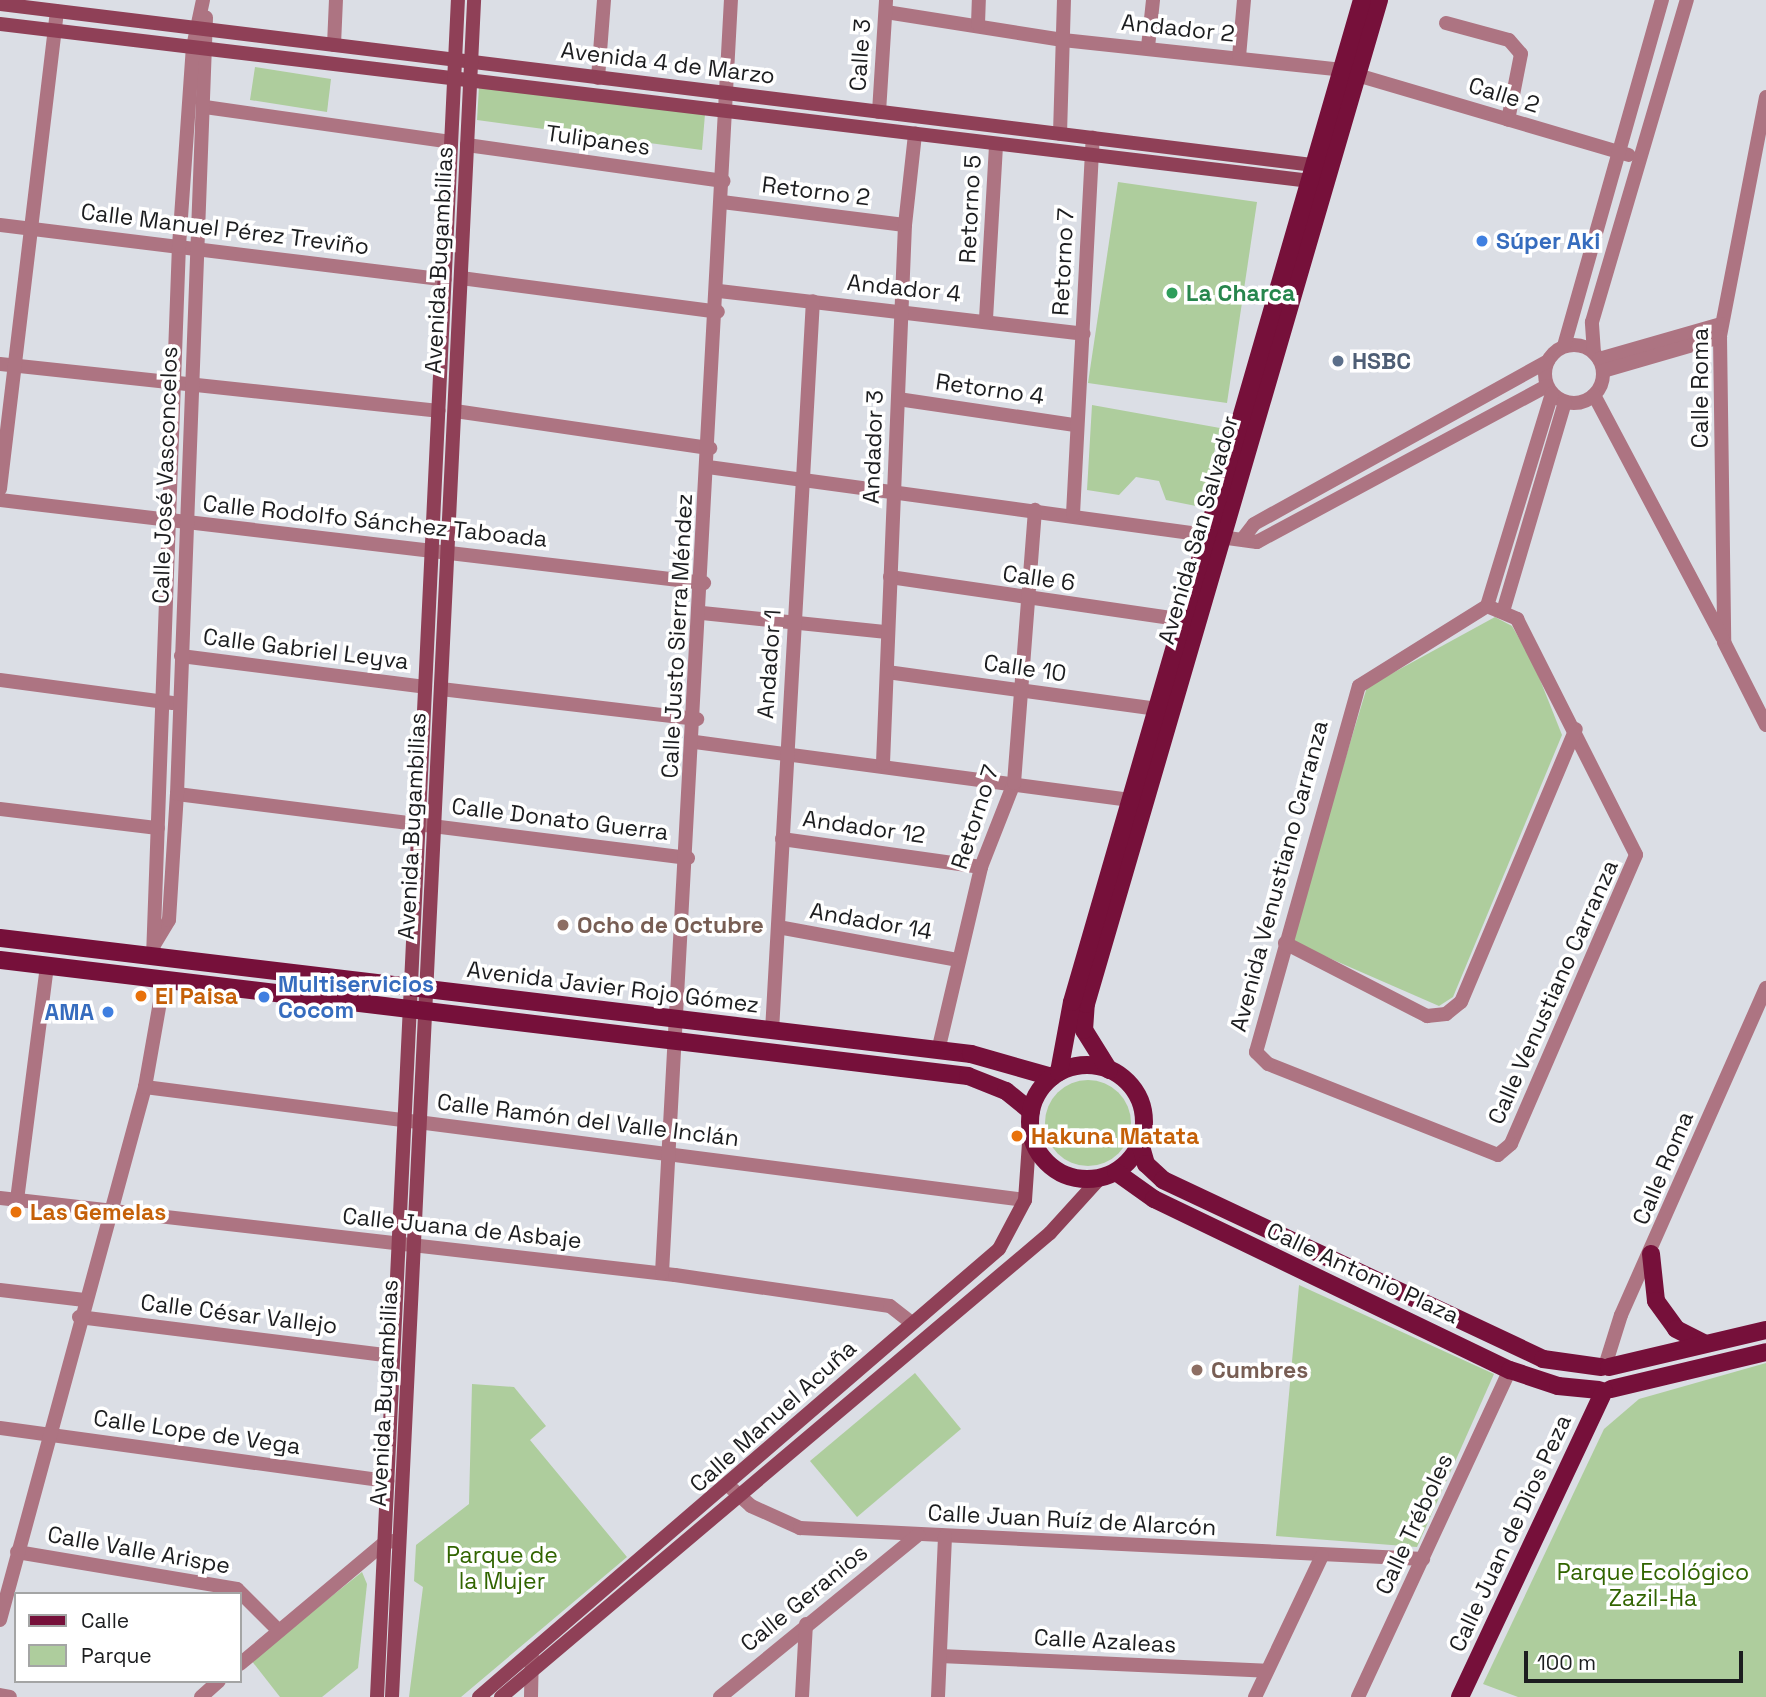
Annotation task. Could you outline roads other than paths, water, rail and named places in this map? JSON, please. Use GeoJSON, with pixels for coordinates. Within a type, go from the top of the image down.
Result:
{"type":"FeatureCollection","features":[{"type":"Feature","properties":{"kind":"main road","name":"Avenida Bugambilias"},"geometry":{"type":"LineString","coordinates":[[377,1697],[414,1245],[421,1121],[418,1010],[419,825],[458,0]]}},
{"type":"Feature","properties":{"kind":"main road","name":"Avenida Bugambilias"},"geometry":{"type":"LineString","coordinates":[[419,988],[435,826],[474,0]]}},
{"type":"Feature","properties":{"kind":"main road","name":"Avenida San Salvador"},"geometry":{"type":"LineString","coordinates":[[1350,73],[1362,0]]}},
{"type":"Feature","properties":{"kind":"main road","name":"Avenida San Salvador"},"geometry":{"type":"LineString","coordinates":[[1109,1070],[1091,1047],[1083,1014],[1215,536],[1320,174],[1350,73],[1379,0]]}},
{"type":"Feature","properties":{"kind":"main road","name":"Avenida 4 de Marzo"},"geometry":{"type":"LineString","coordinates":[[0,4],[1093,138],[1320,174]]}},
{"type":"Feature","properties":{"kind":"main road","name":"Avenida 4 de Marzo"},"geometry":{"type":"LineString","coordinates":[[0,24],[1091,156],[1320,174]]}},
{"type":"Feature","properties":{"kind":"main road","name":"Avenida San Salvador"},"geometry":{"type":"LineString","coordinates":[[1056,1074],[1072,1002],[1182,620],[1215,536]]}},
{"type":"Feature","properties":{"kind":"main road","name":"Avenida Javier Rojo Gómez"},"geometry":{"type":"LineString","coordinates":[[0,938],[153,951],[419,988],[971,1054],[1056,1074]]}},
{"type":"Feature","properties":{"kind":"main road","name":"Avenida Javier Rojo Gómez"},"geometry":{"type":"LineString","coordinates":[[0,960],[968,1076],[1006,1091],[1031,1111]]}},
{"type":"Feature","properties":{"kind":"main road","name":"Avenida Bugambilias"},"geometry":{"type":"LineString","coordinates":[[391,1697],[391,1542],[387,1481],[405,1119],[418,1010]]}},
{"type":"Feature","properties":{"kind":"main road"},"geometry":{"type":"LineString","coordinates":[[968,1076],[971,1054]]}},
{"type":"Feature","properties":{"kind":"main road"},"geometry":{"type":"LineString","coordinates":[[1076,1066],[1109,1070],[1139,1100],[1140,1143],[1109,1174],[1065,1176],[1048,1165],[1030,1129],[1031,1111],[1056,1074],[1076,1066]]}},
{"type":"Feature","properties":{"kind":"main road","name":"Calle Manuel Acuña"},"geometry":{"type":"LineString","coordinates":[[479,1697],[730,1487],[912,1323],[999,1249],[1025,1200],[1030,1129]]}},
{"type":"Feature","properties":{"kind":"main road","name":"Calle Antonio Plaza"},"geometry":{"type":"LineString","coordinates":[[1140,1143],[1146,1164],[1163,1180],[1543,1359],[1605,1367],[1766,1329]]}},
{"type":"Feature","properties":{"kind":"main road","name":"Calle Antonio Plaza"},"geometry":{"type":"LineString","coordinates":[[1109,1174],[1178,1211],[1510,1370],[1558,1386],[1605,1390],[1766,1352]]}},
{"type":"Feature","properties":{"kind":"main road","name":"Calle Manuel Acuña"},"geometry":{"type":"LineString","coordinates":[[501,1697],[741,1499],[1050,1233],[1109,1174]]}},
{"type":"Feature","properties":{"kind":"main road"},"geometry":{"type":"LineString","coordinates":[[1651,1254],[1656,1301],[1676,1329],[1704,1343]]}},
{"type":"Feature","properties":{"kind":"main road"},"geometry":{"type":"LineString","coordinates":[[1605,1367],[1593,1376],[1605,1390]]}},
{"type":"Feature","properties":{"kind":"main road","name":"Calle Juan de Dios Peza"},"geometry":{"type":"LineString","coordinates":[[1460,1697],[1605,1390]]}},
{"type":"Feature","properties":{"kind":"street"},"geometry":{"type":"LineString","coordinates":[[334,45],[336,0]]}},
{"type":"Feature","properties":{"kind":"street"},"geometry":{"type":"LineString","coordinates":[[598,78],[604,0]]}},
{"type":"Feature","properties":{"kind":"street","name":"Calle Justo Sierra Méndez"},"geometry":{"type":"LineString","coordinates":[[662,1273],[673,1153],[697,719],[731,0]]}},
{"type":"Feature","properties":{"kind":"street"},"geometry":{"type":"LineString","coordinates":[[978,23],[979,0]]}},
{"type":"Feature","properties":{"kind":"street"},"geometry":{"type":"LineString","coordinates":[[1060,134],[1064,0]]}},
{"type":"Feature","properties":{"kind":"street"},"geometry":{"type":"LineString","coordinates":[[1148,47],[1153,0]]}},
{"type":"Feature","properties":{"kind":"street"},"geometry":{"type":"LineString","coordinates":[[1238,57],[1244,0]]}},
{"type":"Feature","properties":{"kind":"street"},"geometry":{"type":"LineString","coordinates":[[1244,537],[1254,524],[1548,361],[1564,346],[1662,0]]}},
{"type":"Feature","properties":{"kind":"street"},"geometry":{"type":"LineString","coordinates":[[1565,402],[1594,395],[1599,361],[1592,322],[1637,158],[1687,0]]}},
{"type":"Feature","properties":{"kind":"street","name":"Calle José Vasconcelos"},"geometry":{"type":"LineString","coordinates":[[153,951],[179,246],[203,2]]}},
{"type":"Feature","properties":{"kind":"street","name":"Andador 2"},"geometry":{"type":"LineString","coordinates":[[886,6],[1063,40],[1238,57],[1350,73]]}},
{"type":"Feature","properties":{"kind":"street","name":"Calle 3"},"geometry":{"type":"LineString","coordinates":[[879,112],[886,6]]}},
{"type":"Feature","properties":{"kind":"street"},"geometry":{"type":"LineString","coordinates":[[0,489],[6,365],[31,229],[57,11]]}},
{"type":"Feature","properties":{"kind":"street"},"geometry":{"type":"LineString","coordinates":[[1446,23],[1509,40],[1521,54],[1508,120]]}},
{"type":"Feature","properties":{"kind":"street","name":"Calle José Vasconcelos"},"geometry":{"type":"LineString","coordinates":[[153,951],[169,920],[177,794],[184,522],[193,386],[205,107],[200,48]]}},
{"type":"Feature","properties":{"kind":"street","name":"Calle 2"},"geometry":{"type":"LineString","coordinates":[[1350,73],[1637,158]]}},
{"type":"Feature","properties":{"kind":"street","name":"Calle Roma"},"geometry":{"type":"LineString","coordinates":[[1724,642],[1721,331],[1766,97]]}},
{"type":"Feature","properties":{"kind":"street"},"geometry":{"type":"LineString","coordinates":[[205,107],[451,142]]}},
{"type":"Feature","properties":{"kind":"street","name":"Andador 3"},"geometry":{"type":"LineString","coordinates":[[883,763],[905,225],[915,134]]}},
{"type":"Feature","properties":{"kind":"street","name":"Retorno 7"},"geometry":{"type":"LineString","coordinates":[[1073,514],[1075,425],[1083,334],[1093,138]]}},
{"type":"Feature","properties":{"kind":"street","name":"Retorno 5"},"geometry":{"type":"LineString","coordinates":[[986,319],[996,144]]}},
{"type":"Feature","properties":{"kind":"street","name":"Tulipanes"},"geometry":{"type":"LineString","coordinates":[[467,145],[723,181]]}},
{"type":"Feature","properties":{"kind":"street","name":"Retorno 2"},"geometry":{"type":"LineString","coordinates":[[723,202],[905,225]]}},
{"type":"Feature","properties":{"kind":"street","name":"Calle Manuel Pérez Treviño"},"geometry":{"type":"LineString","coordinates":[[0,225],[179,246],[197,245],[444,280]]}},
{"type":"Feature","properties":{"kind":"street"},"geometry":{"type":"LineString","coordinates":[[461,278],[718,312]]}},
{"type":"Feature","properties":{"kind":"street","name":"Andador 4"},"geometry":{"type":"LineString","coordinates":[[719,291],[986,319],[1083,334]]}},
{"type":"Feature","properties":{"kind":"street","name":"Andador 1"},"geometry":{"type":"LineString","coordinates":[[772,1031],[785,754],[813,301]]}},
{"type":"Feature","properties":{"kind":"street"},"geometry":{"type":"LineString","coordinates":[[1564,346],[1599,361],[1721,331]]}},
{"type":"Feature","properties":{"kind":"street"},"geometry":{"type":"LineString","coordinates":[[1548,361],[1550,390],[1488,606],[1504,608],[1565,402]]}},
{"type":"Feature","properties":{"kind":"street"},"geometry":{"type":"LineString","coordinates":[[6,365],[439,411]]}},
{"type":"Feature","properties":{"kind":"street"},"geometry":{"type":"LineString","coordinates":[[708,467],[802,477],[1215,536],[1244,537],[1257,542],[1550,390]]}},
{"type":"Feature","properties":{"kind":"street"},"geometry":{"type":"LineString","coordinates":[[1550,390],[1565,402]]}},
{"type":"Feature","properties":{"kind":"street","name":"Calle Roma"},"geometry":{"type":"LineString","coordinates":[[1594,395],[1766,725]]}},
{"type":"Feature","properties":{"kind":"street","name":"Retorno 4"},"geometry":{"type":"LineString","coordinates":[[898,399],[1075,425]]}},
{"type":"Feature","properties":{"kind":"street"},"geometry":{"type":"LineString","coordinates":[[455,411],[710,448]]}},
{"type":"Feature","properties":{"kind":"street","name":"Calle Rodolfo Sánchez Taboada"},"geometry":{"type":"LineString","coordinates":[[0,500],[432,548],[704,583]]}},
{"type":"Feature","properties":{"kind":"street","name":"Retorno 7"},"geometry":{"type":"LineString","coordinates":[[938,1051],[957,960],[981,867],[1014,783],[1031,600],[1035,510]]}},
{"type":"Feature","properties":{"kind":"street","name":"Calle 6"},"geometry":{"type":"LineString","coordinates":[[890,577],[1031,600],[1182,620]]}},
{"type":"Feature","properties":{"kind":"street","name":"Avenida Venustiano Carranza"},"geometry":{"type":"LineString","coordinates":[[1488,606],[1359,686],[1256,1035],[1256,1052],[1268,1064],[1498,1155]]}},
{"type":"Feature","properties":{"kind":"street","name":"Calle Venustiano Carranza"},"geometry":{"type":"LineString","coordinates":[[1498,1155],[1511,1144],[1636,855],[1576,729],[1517,619],[1504,608]]}},
{"type":"Feature","properties":{"kind":"street"},"geometry":{"type":"LineString","coordinates":[[702,613],[887,632]]}},
{"type":"Feature","properties":{"kind":"street","name":"Calle Gabriel Leyva"},"geometry":{"type":"LineString","coordinates":[[181,656],[425,687]]}},
{"type":"Feature","properties":{"kind":"street","name":"Calle 10"},"geometry":{"type":"LineString","coordinates":[[887,672],[1157,709]]}},
{"type":"Feature","properties":{"kind":"street"},"geometry":{"type":"LineString","coordinates":[[0,680],[180,704]]}},
{"type":"Feature","properties":{"kind":"street"},"geometry":{"type":"LineString","coordinates":[[441,689],[697,719]]}},
{"type":"Feature","properties":{"kind":"street"},"geometry":{"type":"LineString","coordinates":[[1285,943],[1427,1016],[1446,1014],[1461,1002],[1576,729]]}},
{"type":"Feature","properties":{"kind":"street"},"geometry":{"type":"LineString","coordinates":[[695,742],[883,763],[1130,800]]}},
{"type":"Feature","properties":{"kind":"street","name":"Calle Donato Guerra"},"geometry":{"type":"LineString","coordinates":[[177,794],[688,858]]}},
{"type":"Feature","properties":{"kind":"street"},"geometry":{"type":"LineString","coordinates":[[0,809],[158,828]]}},
{"type":"Feature","properties":{"kind":"street","name":"Andador 12"},"geometry":{"type":"LineString","coordinates":[[782,839],[981,867]]}},
{"type":"Feature","properties":{"kind":"street","name":"Andador 14"},"geometry":{"type":"LineString","coordinates":[[778,928],[957,960]]}},
{"type":"Feature","properties":{"kind":"street"},"geometry":{"type":"LineString","coordinates":[[17,1200],[47,965]]}},
{"type":"Feature","properties":{"kind":"street"},"geometry":{"type":"LineString","coordinates":[[0,1619],[79,1317],[145,1087],[164,979]]}},
{"type":"Feature","properties":{"kind":"street","name":"Calle Roma"},"geometry":{"type":"LineString","coordinates":[[1605,1367],[1766,988]]}},
{"type":"Feature","properties":{"kind":"street","name":"Calle Ramón del Valle Inclán"},"geometry":{"type":"LineString","coordinates":[[145,1087],[1025,1200]]}},
{"type":"Feature","properties":{"kind":"street","name":"Calle Juana de Asbaje"},"geometry":{"type":"LineString","coordinates":[[0,1198],[662,1273],[890,1306],[912,1323]]}},
{"type":"Feature","properties":{"kind":"street"},"geometry":{"type":"LineString","coordinates":[[0,1290],[84,1300]]}},
{"type":"Feature","properties":{"kind":"street","name":"Calle César Vallejo"},"geometry":{"type":"LineString","coordinates":[[79,1317],[393,1356]]}},
{"type":"Feature","properties":{"kind":"street","name":"Calle Tréboles"},"geometry":{"type":"LineString","coordinates":[[1358,1697],[1510,1370]]}},
{"type":"Feature","properties":{"kind":"street","name":"Calle Lope de Vega"},"geometry":{"type":"LineString","coordinates":[[0,1428],[387,1481]]}},
{"type":"Feature","properties":{"kind":"street","name":"Calle Juan Ruíz de Alarcón"},"geometry":{"type":"LineString","coordinates":[[730,1487],[741,1499],[800,1528],[1423,1559]]}},
{"type":"Feature","properties":{"kind":"street","name":"Calle Geranios"},"geometry":{"type":"LineString","coordinates":[[720,1697],[918,1535]]}},
{"type":"Feature","properties":{"kind":"street"},"geometry":{"type":"LineString","coordinates":[[938,1697],[945,1536]]}},
{"type":"Feature","properties":{"kind":"street"},"geometry":{"type":"LineString","coordinates":[[242,1662],[278,1630],[391,1542]]}},
{"type":"Feature","properties":{"kind":"street","name":"Calle Valle Arispe"},"geometry":{"type":"LineString","coordinates":[[18,1552],[237,1589],[240,1592]]}},
{"type":"Feature","properties":{"kind":"street"},"geometry":{"type":"LineString","coordinates":[[1255,1697],[1322,1556]]}},
{"type":"Feature","properties":{"kind":"street","name":"Calle Valle Arispe"},"geometry":{"type":"LineString","coordinates":[[242,1594],[278,1630]]}},
{"type":"Feature","properties":{"kind":"street"},"geometry":{"type":"LineString","coordinates":[[803,1697],[806,1625]]}},
{"type":"Feature","properties":{"kind":"street"},"geometry":{"type":"LineString","coordinates":[[531,1697],[532,1651]]}},
{"type":"Feature","properties":{"kind":"street","name":"Calle Azaleas"},"geometry":{"type":"LineString","coordinates":[[940,1656],[1267,1671]]}},
{"type":"Feature","properties":{"kind":"street"},"geometry":{"type":"LineString","coordinates":[[201,1697],[217,1683]]}},
{"type":"Feature","properties":{"kind":"street"},"geometry":{"type":"LineString","coordinates":[[0,1695],[10,1697]]}},
{"type":"Feature","properties":{"kind":"place","name":"Súper Aki"},"geometry":{"type":"Point","coordinates":[1482,241]}},
{"type":"Feature","properties":{"kind":"place","name":"La Charca"},"geometry":{"type":"Point","coordinates":[1172,293]}},
{"type":"Feature","properties":{"kind":"place","name":"HSBC"},"geometry":{"type":"Point","coordinates":[1338,361]}},
{"type":"Feature","properties":{"kind":"place","name":"Ocho de Octubre"},"geometry":{"type":"Point","coordinates":[563,925]}},
{"type":"Feature","properties":{"kind":"place","name":"El Paisa"},"geometry":{"type":"Point","coordinates":[141,996]}},
{"type":"Feature","properties":{"kind":"place","name":"Multiservicios Cocom"},"geometry":{"type":"Point","coordinates":[264,997]}},
{"type":"Feature","properties":{"kind":"place","name":"AMA"},"geometry":{"type":"Point","coordinates":[108,1012]}},
{"type":"Feature","properties":{"kind":"place","name":"Hakuna Matata"},"geometry":{"type":"Point","coordinates":[1017,1136]}},
{"type":"Feature","properties":{"kind":"place","name":"Las Gemelas"},"geometry":{"type":"Point","coordinates":[16,1212]}},
{"type":"Feature","properties":{"kind":"place","name":"Cumbres"},"geometry":{"type":"Point","coordinates":[1197,1370]}},
{"type":"Feature","properties":{"kind":"park label","name":"Parque de la Mujer"},"geometry":{"type":"Point","coordinates":[502,1568]}},
{"type":"Feature","properties":{"kind":"park label","name":"Parque Ecológico Zazil-Ha"},"geometry":{"type":"Point","coordinates":[1653,1585]}}]}
